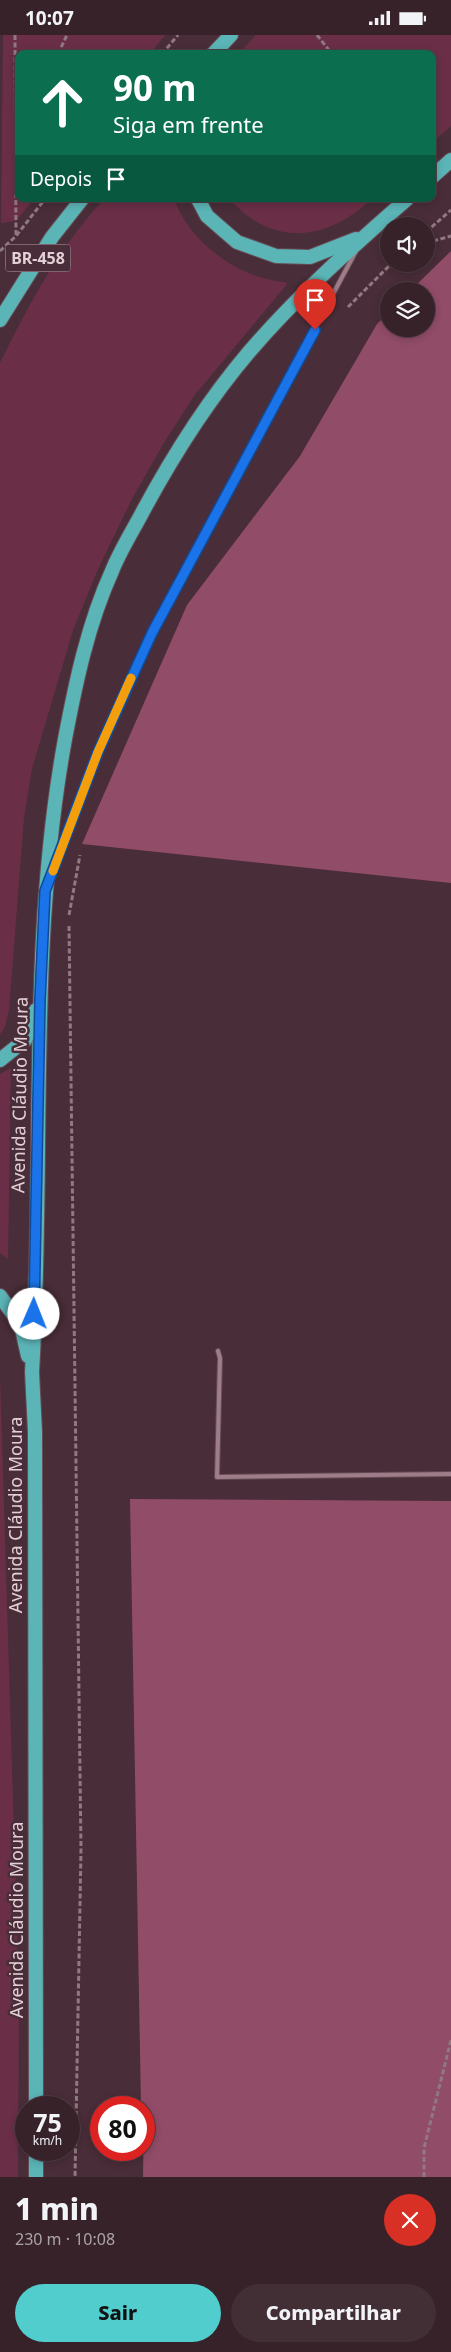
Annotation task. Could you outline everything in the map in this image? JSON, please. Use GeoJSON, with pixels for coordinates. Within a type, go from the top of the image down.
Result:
{"type":"FeatureCollection","features":[{"type":"Feature","properties":{"kind":"highway"},"geometry":{"type":"LineString","coordinates":[[217,50],[229,37]]}},
{"type":"Feature","properties":{"kind":"highway"},"geometry":{"type":"LineString","coordinates":[[221,50],[229,37]]}},
{"type":"Feature","properties":{"kind":"highway"},"geometry":{"type":"LineString","coordinates":[[436,173],[451,160]]}},
{"type":"Feature","properties":{"kind":"highway","name":"BR-458"},"geometry":{"type":"LineString","coordinates":[[0,320],[52,237],[80,202]]}},
{"type":"Feature","properties":{"kind":"highway"},"geometry":{"type":"LineString","coordinates":[[200,202],[207,216],[237,242],[276,256],[310,257],[364,237]]}},
{"type":"Feature","properties":{"kind":"highway","name":"Avenida Cláudio Moura"},"geometry":{"type":"LineString","coordinates":[[36,2096],[35,1432],[32,1372],[40,999],[45,891],[56,789],[73,695],[88,633],[112,569],[176,453],[248,353],[309,288],[404,202]]}},
{"type":"Feature","properties":{"kind":"highway"},"geometry":{"type":"LineString","coordinates":[[0,1060],[25,1040],[40,999]]}},
{"type":"Feature","properties":{"kind":"highway"},"geometry":{"type":"LineString","coordinates":[[0,1297],[21,1325],[32,1372]]}},
{"type":"Feature","properties":{"kind":"highway"},"geometry":{"type":"LineString","coordinates":[[36,2161],[36,2177]]}},
{"type":"Feature","properties":{"kind":"lane"},"geometry":{"type":"LineString","coordinates":[[45,891],[98,752],[152,633],[364,237]]}},
{"type":"Feature","properties":{"kind":"lane"},"geometry":{"type":"LineString","coordinates":[[218,1351],[220,1358],[217,1477],[451,1474]]}},
{"type":"Feature","properties":{"kind":"path"},"geometry":{"type":"LineString","coordinates":[[14,35],[15,92]]}},
{"type":"Feature","properties":{"kind":"path"},"geometry":{"type":"LineString","coordinates":[[60,50],[67,35]]}},
{"type":"Feature","properties":{"kind":"path"},"geometry":{"type":"LineString","coordinates":[[165,50],[178,35]]}},
{"type":"Feature","properties":{"kind":"path"},"geometry":{"type":"LineString","coordinates":[[317,35],[329,50]]}},
{"type":"Feature","properties":{"kind":"path"},"geometry":{"type":"LineString","coordinates":[[16,202],[16,236]]}},
{"type":"Feature","properties":{"kind":"path"},"geometry":{"type":"LineString","coordinates":[[0,251],[16,236],[43,202]]}},
{"type":"Feature","properties":{"kind":"path"},"geometry":{"type":"LineString","coordinates":[[435,224],[451,210]]}},
{"type":"Feature","properties":{"kind":"path"},"geometry":{"type":"LineString","coordinates":[[435,240],[451,236]]}},
{"type":"Feature","properties":{"kind":"path"},"geometry":{"type":"LineString","coordinates":[[343,313],[383,272]]}},
{"type":"Feature","properties":{"kind":"path"},"geometry":{"type":"LineString","coordinates":[[75,2177],[81,1849],[68,919],[80,853]]}},
{"type":"Feature","properties":{"kind":"path"},"geometry":{"type":"LineString","coordinates":[[424,2177],[424,2147],[451,2040]]}},
{"type":"Feature","properties":{"kind":"shaded area"},"geometry":{"type":"Polygon","coordinates":[[[3,35],[165,35],[153,50],[15,50],[15,202],[32,202],[16,221],[1,223],[3,35]]]}},
{"type":"Feature","properties":{"kind":"shaded area"},"geometry":{"type":"Polygon","coordinates":[[[256,35],[451,35],[451,126],[436,139],[436,50],[242,50],[256,35]]]}},
{"type":"Feature","properties":{"kind":"shaded area"},"geometry":{"type":"Polygon","coordinates":[[[101,202],[175,202],[187,224],[217,255],[241,270],[266,279],[288,283],[194,396],[162,446],[132,499],[99,567],[73,630],[32,769],[24,818],[9,1010],[5,1027],[0,1035],[0,363],[46,277],[88,217],[101,202]]]}},
{"type":"Feature","properties":{"kind":"shaded area"},"geometry":{"type":"Polygon","coordinates":[[[232,202],[368,202],[344,220],[314,232],[282,231],[265,226],[244,213],[232,202]]]}},
{"type":"Feature","properties":{"kind":"shaded area"},"geometry":{"type":"Polygon","coordinates":[[[451,251],[451,883],[82,844],[187,605],[300,456],[377,324],[380,321],[380,337],[435,337],[435,282],[419,282],[429,272],[435,272],[435,267],[451,251]]]}},
{"type":"Feature","properties":{"kind":"shaded area"},"geometry":{"type":"Polygon","coordinates":[[[11,1068],[8,1259],[0,1253],[0,1074],[11,1068]]]}},
{"type":"Feature","properties":{"kind":"shaded area"},"geometry":{"type":"Polygon","coordinates":[[[0,1375],[19,1996],[18,2096],[15,2096],[15,2161],[18,2161],[18,2177],[0,2177],[0,1375]]]}},
{"type":"Feature","properties":{"kind":"shaded area"},"geometry":{"type":"Polygon","coordinates":[[[130,1499],[451,1501],[451,2177],[143,2177],[143,2161],[155,2161],[155,2096],[141,2096],[130,1499]]]}},
{"type":"Feature","properties":{"kind":"slow traffic"},"geometry":{"type":"LineString","coordinates":[[53,871],[98,752],[131,678]]}},
{"type":"Feature","properties":{"kind":"route"},"geometry":{"type":"LineString","coordinates":[[34,1314],[40,999],[45,891],[98,752],[152,633],[315,330]]}}]}
